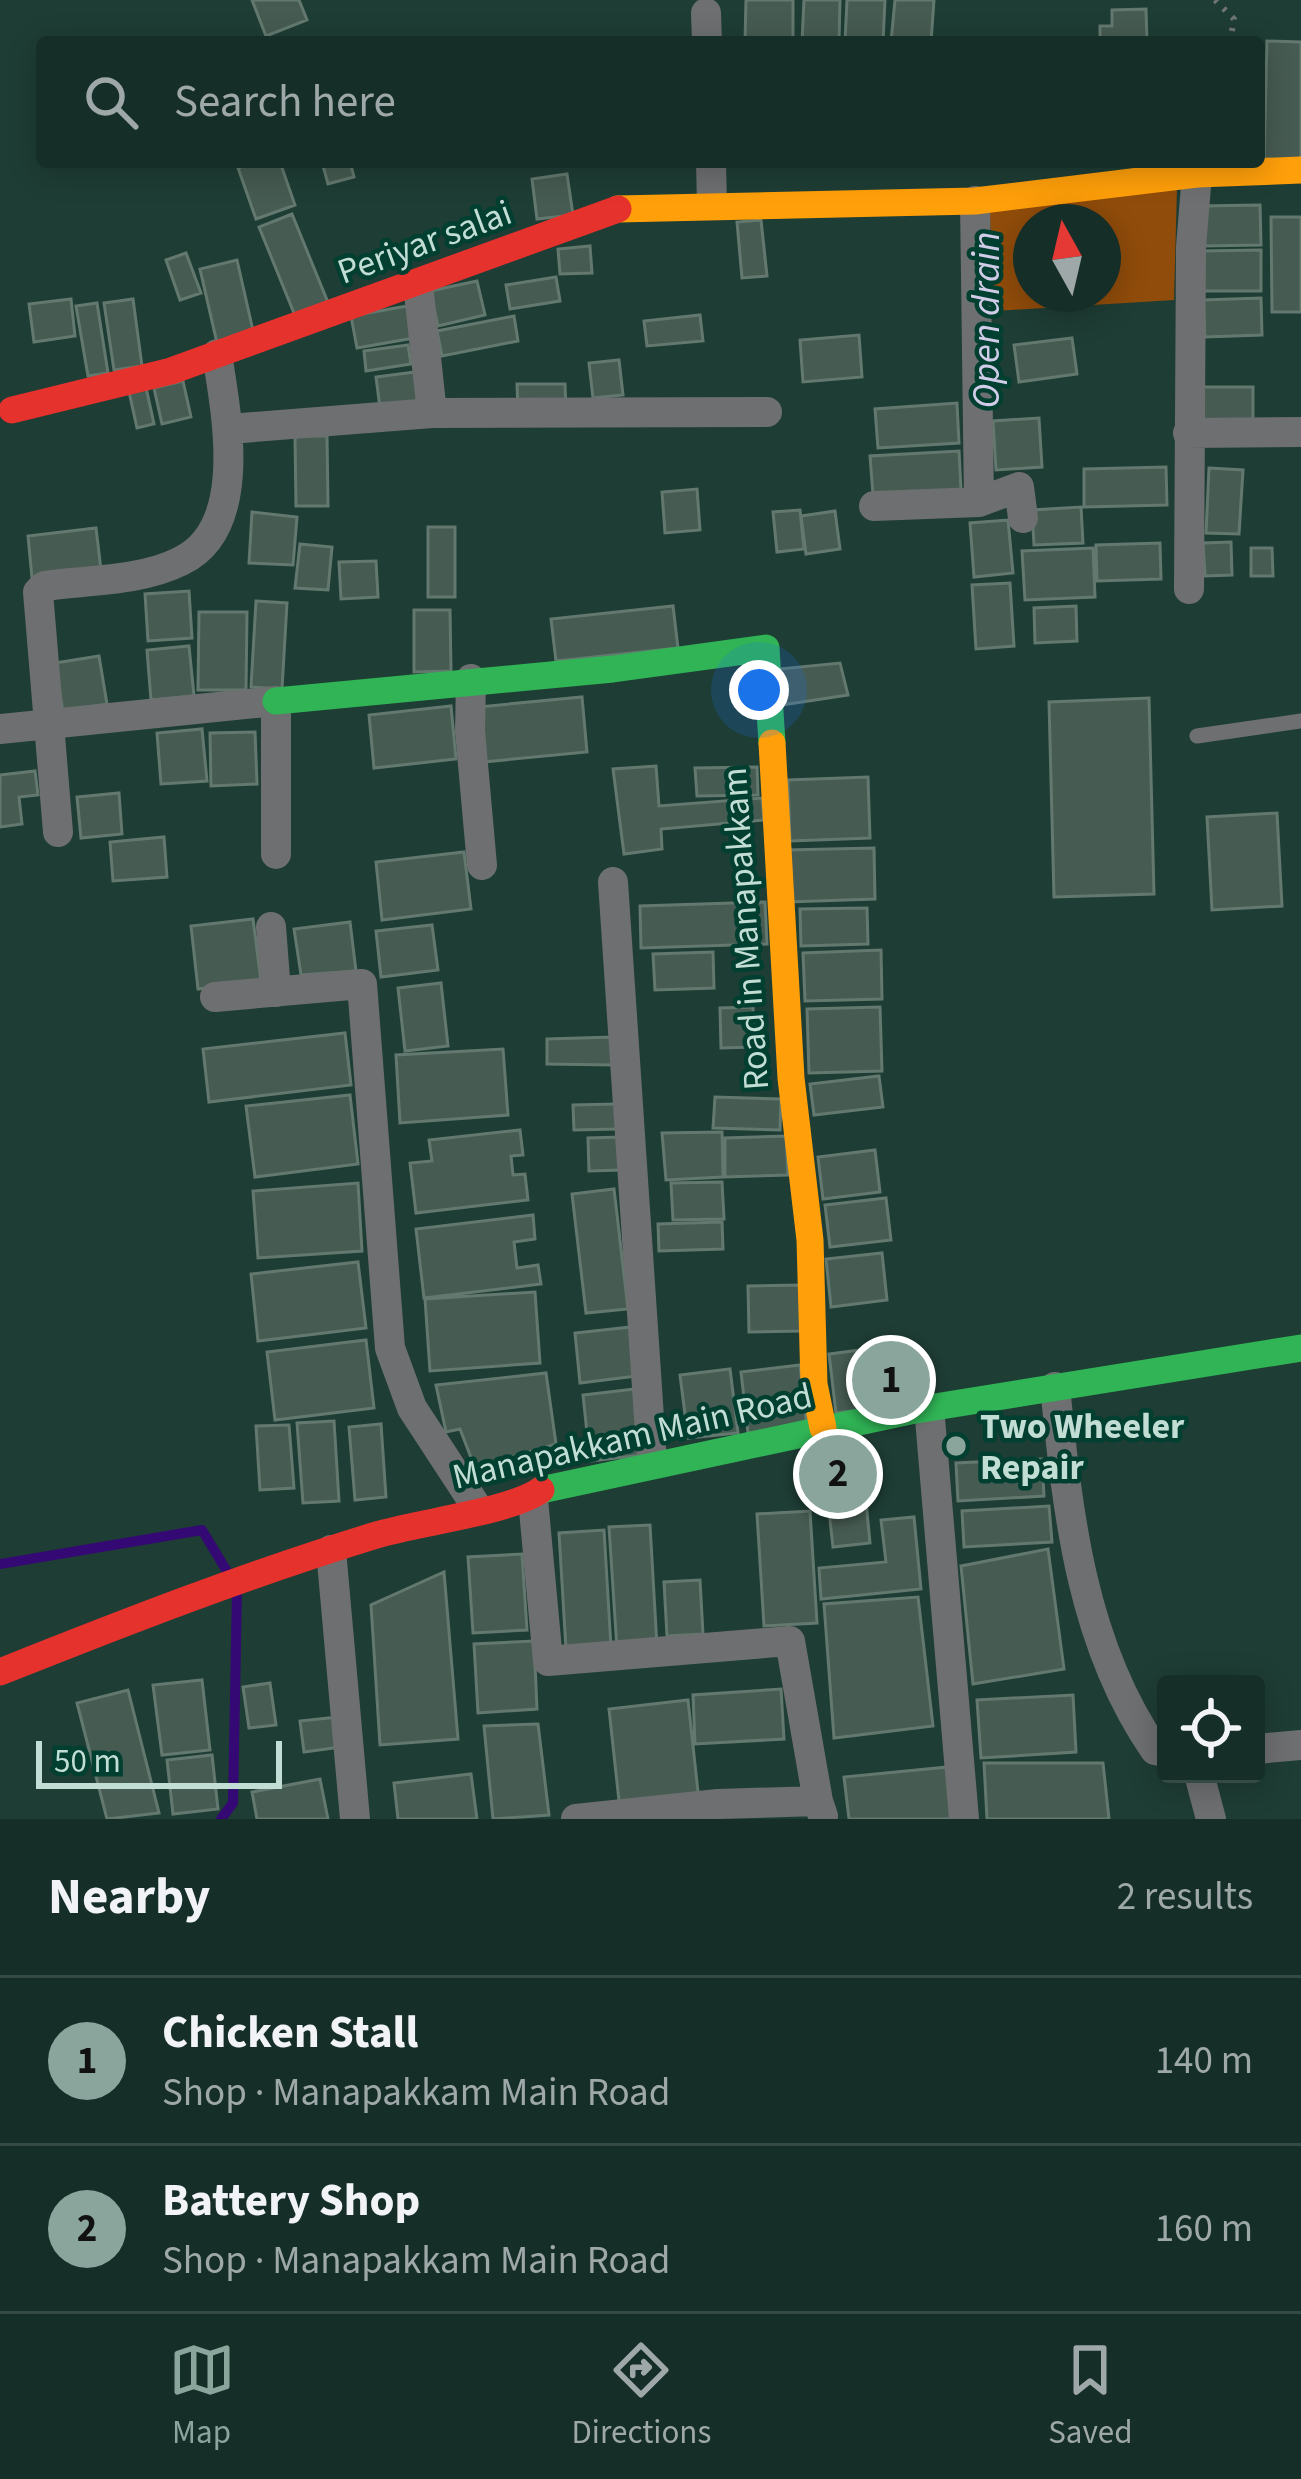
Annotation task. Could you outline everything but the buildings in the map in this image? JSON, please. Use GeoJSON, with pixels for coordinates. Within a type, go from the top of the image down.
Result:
{"type":"FeatureCollection","features":[{"type":"Feature","properties":{"kind":"street"},"geometry":{"type":"LineString","coordinates":[[711,168],[712,205]]}},
{"type":"Feature","properties":{"kind":"street","name":"Periyar salai"},"geometry":{"type":"LineString","coordinates":[[12,410],[98,393],[217,354],[418,284],[598,213],[646,205],[975,201],[1197,174],[1301,170]]}},
{"type":"Feature","properties":{"kind":"street"},"geometry":{"type":"LineString","coordinates":[[1189,589],[1188,433],[1197,174]]}},
{"type":"Feature","properties":{"kind":"street"},"geometry":{"type":"LineString","coordinates":[[975,201],[980,502]]}},
{"type":"Feature","properties":{"kind":"street"},"geometry":{"type":"LineString","coordinates":[[418,284],[432,413]]}},
{"type":"Feature","properties":{"kind":"street"},"geometry":{"type":"LineString","coordinates":[[58,832],[38,592],[44,586],[158,570],[199,549],[213,533],[223,498],[229,429],[217,354]]}},
{"type":"Feature","properties":{"kind":"street"},"geometry":{"type":"LineString","coordinates":[[229,429],[432,413],[767,412]]}},
{"type":"Feature","properties":{"kind":"street"},"geometry":{"type":"LineString","coordinates":[[1188,433],[1301,432]]}},
{"type":"Feature","properties":{"kind":"street"},"geometry":{"type":"LineString","coordinates":[[874,506],[980,502],[1019,487],[1023,518]]}},
{"type":"Feature","properties":{"kind":"street","name":"Road in Manapakkam"},"geometry":{"type":"LineString","coordinates":[[0,729],[471,679],[614,669],[766,648],[790,1078],[810,1240],[814,1384],[823,1428]]}},
{"type":"Feature","properties":{"kind":"street"},"geometry":{"type":"LineString","coordinates":[[471,679],[470,731],[482,865]]}},
{"type":"Feature","properties":{"kind":"street"},"geometry":{"type":"LineString","coordinates":[[276,701],[276,854]]}},
{"type":"Feature","properties":{"kind":"street"},"geometry":{"type":"LineString","coordinates":[[613,882],[652,1462]]}},
{"type":"Feature","properties":{"kind":"street"},"geometry":{"type":"LineString","coordinates":[[271,928],[276,992]]}},
{"type":"Feature","properties":{"kind":"street"},"geometry":{"type":"LineString","coordinates":[[215,997],[362,984],[390,1348],[412,1408],[478,1509]]}},
{"type":"Feature","properties":{"kind":"street","name":"Manapakkam Main Road"},"geometry":{"type":"LineString","coordinates":[[0,1672],[261,1569],[478,1509],[533,1499],[547,1485],[929,1407],[1301,1348]]}},
{"type":"Feature","properties":{"kind":"street"},"geometry":{"type":"LineString","coordinates":[[1055,1388],[1071,1534],[1092,1615],[1132,1718],[1157,1750]]}},
{"type":"Feature","properties":{"kind":"street"},"geometry":{"type":"LineString","coordinates":[[929,1407],[964,1819]]}},
{"type":"Feature","properties":{"kind":"street"},"geometry":{"type":"LineString","coordinates":[[533,1499],[548,1661],[790,1641],[821,1810],[718,1804],[576,1819]]}},
{"type":"Feature","properties":{"kind":"street"},"geometry":{"type":"LineString","coordinates":[[332,1550],[355,1819]]}},
{"type":"Feature","properties":{"kind":"street"},"geometry":{"type":"LineString","coordinates":[[1265,1748],[1301,1745]]}},
{"type":"Feature","properties":{"kind":"street"},"geometry":{"type":"LineString","coordinates":[[1201,1783],[1211,1819]]}},
{"type":"Feature","properties":{"kind":"lane"},"geometry":{"type":"LineString","coordinates":[[1197,736],[1301,721]]}},
{"type":"Feature","properties":{"kind":"path"},"geometry":{"type":"LineString","coordinates":[[1215,0],[1234,19],[1231,36]]}},
{"type":"Feature","properties":{"kind":"shaded area"},"geometry":{"type":"Polygon","coordinates":[[[1177,188],[1174,300],[1121,303],[1121,204],[1013,204],[1013,310],[994,311],[989,194],[1177,188]]]}},
{"type":"Feature","properties":{"kind":"waterway"},"geometry":{"type":"LineString","coordinates":[[0,1564],[202,1530],[228,1573]]}},
{"type":"Feature","properties":{"kind":"waterway"},"geometry":{"type":"LineString","coordinates":[[221,1819],[233,1803],[237,1589]]}},
{"type":"Feature","properties":{"kind":"traffic: fast"},"geometry":{"type":"LineString","coordinates":[[276,701],[613,669],[766,648],[772,743]]}},
{"type":"Feature","properties":{"kind":"traffic: fast"},"geometry":{"type":"LineString","coordinates":[[541,1490],[910,1411],[1301,1348]]}},
{"type":"Feature","properties":{"kind":"traffic: slow"},"geometry":{"type":"LineString","coordinates":[[618,209],[975,201],[1197,174],[1301,170]]}},
{"type":"Feature","properties":{"kind":"traffic: slow"},"geometry":{"type":"LineString","coordinates":[[772,743],[791,1078],[810,1240],[814,1384],[823,1428]]}},
{"type":"Feature","properties":{"kind":"traffic: jam"},"geometry":{"type":"LineString","coordinates":[[12,410],[171,371],[618,209]]}},
{"type":"Feature","properties":{"kind":"traffic: jam"},"geometry":{"type":"LineString","coordinates":[[0,1672],[278,1567],[391,1531],[507,1505],[541,1490]]}},
{"type":"Feature","properties":{"kind":"place","name":"Chicken Stall"},"geometry":{"type":"Point","coordinates":[891,1380]}},
{"type":"Feature","properties":{"kind":"place","name":"Two Wheeler Repair"},"geometry":{"type":"Point","coordinates":[956,1446]}},
{"type":"Feature","properties":{"kind":"place","name":"Battery Shop"},"geometry":{"type":"Point","coordinates":[838,1474]}},
{"type":"Feature","properties":{"kind":"water label","name":"Open drain"},"geometry":{"type":"Point","coordinates":[985,320]}}]}
